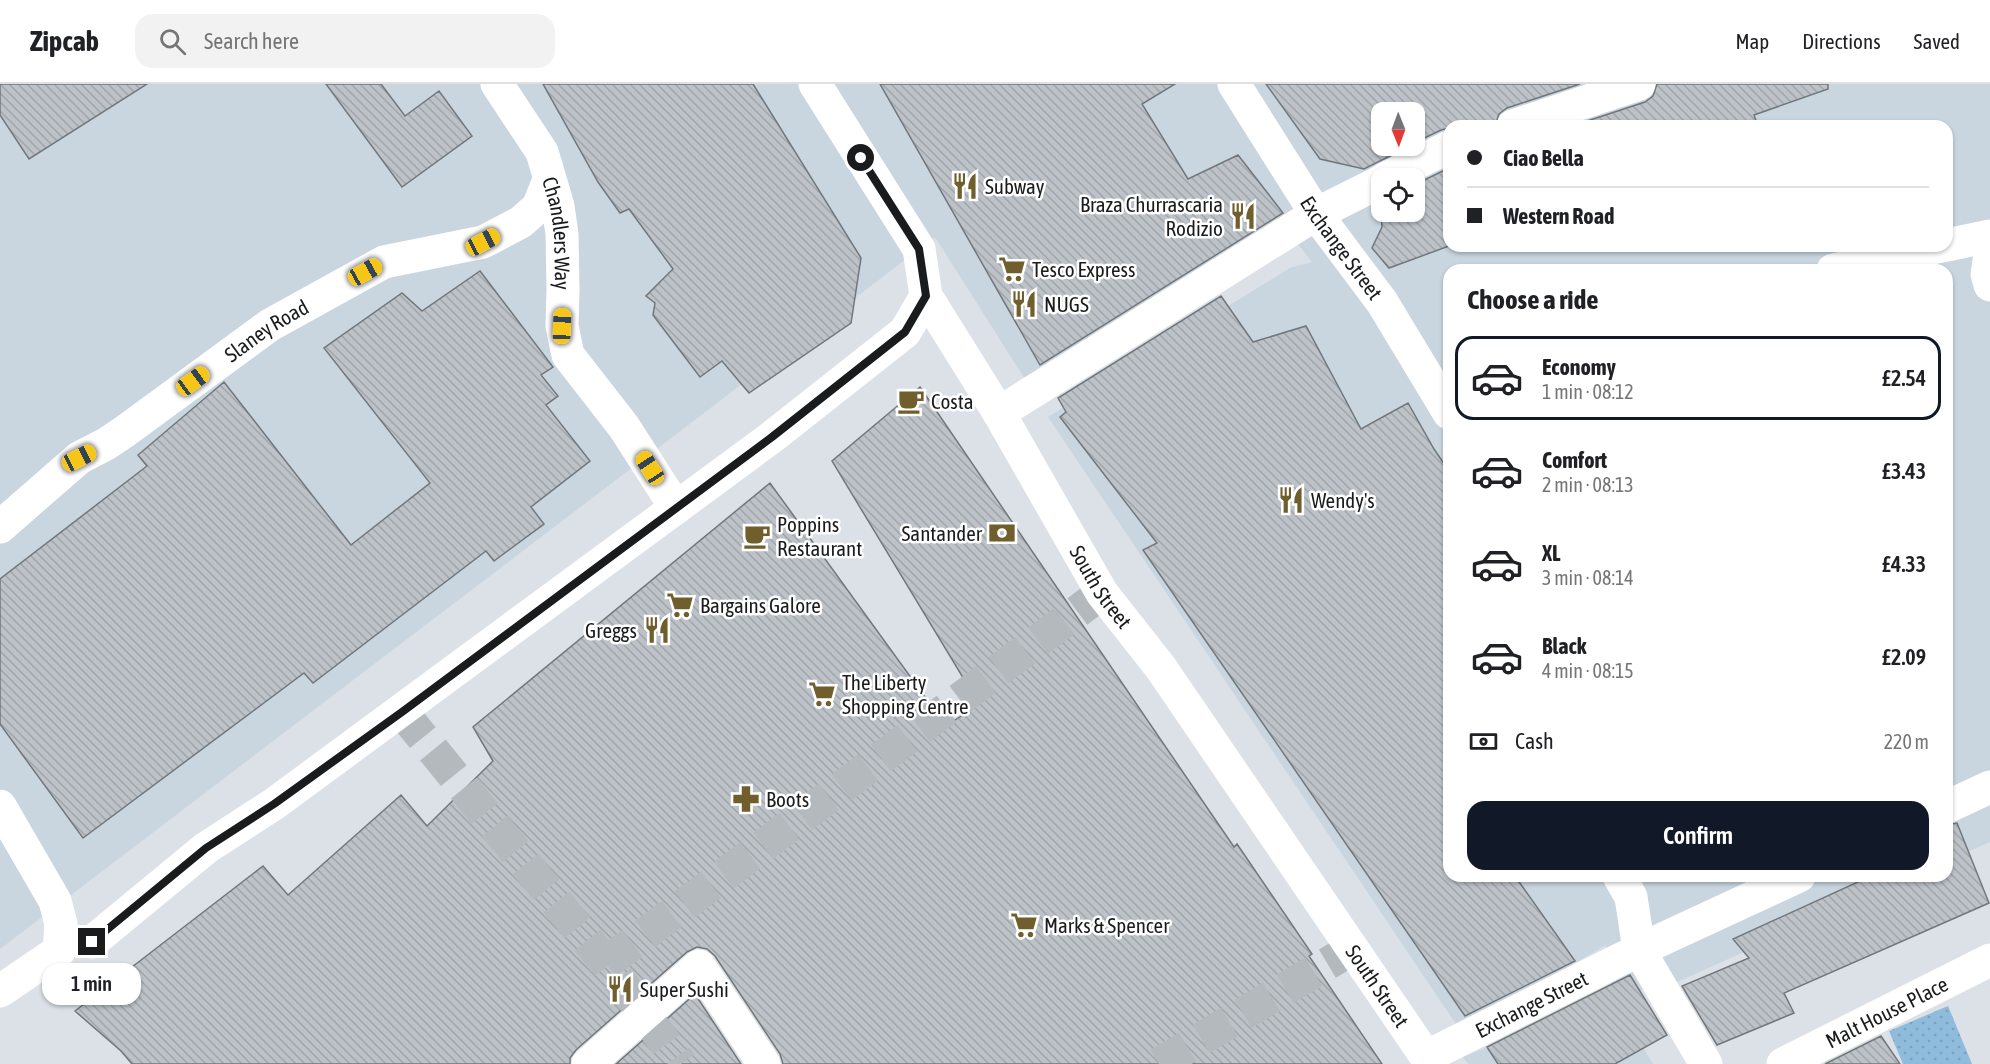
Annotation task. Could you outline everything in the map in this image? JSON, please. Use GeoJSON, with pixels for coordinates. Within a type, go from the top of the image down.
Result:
{"type":"FeatureCollection","features":[{"type":"Feature","properties":{"kind":"street","name":"Chandlers Way"},"geometry":{"type":"LineString","coordinates":[[497,84],[542,152],[558,206],[562,234],[562,326],[568,355],[624,427],[676,508]]}},
{"type":"Feature","properties":{"kind":"street","name":"South Street"},"geometry":{"type":"LineString","coordinates":[[815,84],[919,249],[926,296],[999,413],[1102,593],[1161,668],[1428,1060]]}},
{"type":"Feature","properties":{"kind":"street","name":"Exchange Street"},"geometry":{"type":"LineString","coordinates":[[1234,84],[1316,214],[1382,302],[1443,403]]}},
{"type":"Feature","properties":{"kind":"street"},"geometry":{"type":"LineString","coordinates":[[1531,120],[1639,84]]}},
{"type":"Feature","properties":{"kind":"street"},"geometry":{"type":"LineString","coordinates":[[1406,168],[1443,150]]}},
{"type":"Feature","properties":{"kind":"street","name":"Slaney Road"},"geometry":{"type":"LineString","coordinates":[[0,527],[79,458],[124,432],[270,325],[384,262],[483,242],[521,222],[538,207],[549,180]]}},
{"type":"Feature","properties":{"kind":"street"},"geometry":{"type":"LineString","coordinates":[[999,413],[1316,214],[1371,186]]}},
{"type":"Feature","properties":{"kind":"street"},"geometry":{"type":"LineString","coordinates":[[1953,244],[1990,236]]}},
{"type":"Feature","properties":{"kind":"street"},"geometry":{"type":"LineString","coordinates":[[1860,264],[1915,252]]}},
{"type":"Feature","properties":{"kind":"street"},"geometry":{"type":"LineString","coordinates":[[1990,255],[1987,274],[1990,285]]}},
{"type":"Feature","properties":{"kind":"street"},"geometry":{"type":"LineString","coordinates":[[92,942],[206,848],[274,804],[772,437],[905,332],[926,296]]}},
{"type":"Feature","properties":{"kind":"street"},"geometry":{"type":"LineString","coordinates":[[1953,804],[1990,787]]}},
{"type":"Feature","properties":{"kind":"street"},"geometry":{"type":"LineString","coordinates":[[0,806],[55,901],[61,924],[59,951],[0,991]]}},
{"type":"Feature","properties":{"kind":"street"},"geometry":{"type":"LineString","coordinates":[[1622,882],[1631,897],[1639,950],[1706,1064]]}},
{"type":"Feature","properties":{"kind":"street","name":"Exchange Street"},"geometry":{"type":"LineString","coordinates":[[1428,1060],[1639,950],[1786,882]]}},
{"type":"Feature","properties":{"kind":"street","name":"Malt House Place"},"geometry":{"type":"LineString","coordinates":[[1783,1064],[1990,960]]}},
{"type":"Feature","properties":{"kind":"street"},"geometry":{"type":"LineString","coordinates":[[588,1064],[699,966],[764,1064]]}},
{"type":"Feature","properties":{"kind":"shaded area"},"geometry":{"type":"Polygon","coordinates":[[[0,84],[1990,84],[1990,842],[1953,858],[1953,264],[1443,264],[1443,882],[1900,882],[1675,983],[1613,996],[1653,1064],[1468,1064],[1463,1057],[1613,997],[1606,945],[1460,1030],[1048,417],[1290,268],[1312,262],[1283,225],[1028,384],[935,237],[0,949],[0,84]]]}},
{"type":"Feature","properties":{"kind":"shaded area"},"geometry":{"type":"Polygon","coordinates":[[[1948,1006],[1972,1064],[1903,1064],[1889,1031],[1948,1006]]]}},
{"type":"Feature","properties":{"kind":"building"},"geometry":{"type":"Polygon","coordinates":[[[0,84],[147,84],[29,159],[0,115],[0,84]]]}},
{"type":"Feature","properties":{"kind":"building"},"geometry":{"type":"Polygon","coordinates":[[[326,84],[381,84],[405,116],[439,91],[472,136],[402,187],[326,84]]]}},
{"type":"Feature","properties":{"kind":"building"},"geometry":{"type":"Polygon","coordinates":[[[543,84],[753,84],[861,258],[851,323],[749,393],[722,361],[700,377],[653,315],[655,303],[646,296],[673,269],[629,209],[620,213],[598,182],[543,84]]]}},
{"type":"Feature","properties":{"kind":"building"},"geometry":{"type":"Polygon","coordinates":[[[880,84],[1175,84],[1142,104],[1188,179],[1238,155],[1283,213],[1040,365],[880,84]]]}},
{"type":"Feature","properties":{"kind":"building"},"geometry":{"type":"Polygon","coordinates":[[[1266,84],[1580,84],[1507,108],[1499,114],[1497,120],[1443,120],[1443,130],[1425,138],[1425,102],[1371,102],[1371,156],[1390,156],[1364,169],[1320,159],[1266,84]]]}},
{"type":"Feature","properties":{"kind":"building"},"geometry":{"type":"Polygon","coordinates":[[[1657,84],[1828,84],[1828,89],[1754,115],[1756,120],[1590,120],[1645,102],[1653,96],[1657,84]]]}},
{"type":"Feature","properties":{"kind":"building"},"geometry":{"type":"Polygon","coordinates":[[[1443,171],[1443,248],[1389,268],[1372,248],[1382,227],[1382,222],[1425,222],[1425,180],[1443,171]]]}},
{"type":"Feature","properties":{"kind":"building"},"geometry":{"type":"Polygon","coordinates":[[[480,271],[553,367],[541,375],[558,396],[546,405],[590,461],[531,507],[544,524],[494,561],[486,551],[313,683],[304,673],[83,838],[0,724],[0,579],[147,466],[138,455],[224,382],[351,545],[430,483],[324,348],[402,293],[422,311],[480,271]]]}},
{"type":"Feature","properties":{"kind":"building"},"geometry":{"type":"Polygon","coordinates":[[[1221,296],[1253,342],[1306,326],[1361,429],[1408,403],[1443,462],[1443,882],[1519,882],[1575,961],[1465,1016],[1143,550],[1157,543],[1060,417],[1066,412],[1058,398],[1221,296]]]}},
{"type":"Feature","properties":{"kind":"building","name":"The Liberty Shopping Centre"},"geometry":{"type":"Polygon","coordinates":[[[920,387],[1234,847],[1237,844],[1312,954],[1309,956],[1382,1064],[783,1064],[780,1054],[715,956],[707,949],[697,947],[687,952],[576,1050],[570,1058],[570,1064],[132,1064],[121,1051],[75,1011],[263,866],[288,895],[401,795],[427,826],[493,761],[473,727],[770,483],[946,726],[979,704],[832,461],[920,387]]]}},
{"type":"Feature","properties":{"kind":"building"},"geometry":{"type":"Polygon","coordinates":[[[1957,823],[1989,903],[1784,993],[1794,1013],[1717,1045],[1682,986],[1749,958],[1733,939],[1858,882],[1953,882],[1953,824],[1957,823]]]}},
{"type":"Feature","properties":{"kind":"building"},"geometry":{"type":"Polygon","coordinates":[[[1630,975],[1667,1035],[1615,1064],[1498,1064],[1487,1047],[1630,975]]]}},
{"type":"Feature","properties":{"kind":"building"},"geometry":{"type":"Polygon","coordinates":[[[695,994],[741,1064],[616,1064],[695,994]]]}},
{"type":"Feature","properties":{"kind":"building"},"geometry":{"type":"Polygon","coordinates":[[[1881,1036],[1900,1064],[1825,1064],[1881,1036]]]}},
{"type":"Feature","properties":{"kind":"tunnel"},"geometry":{"type":"LineString","coordinates":[[606,963],[1102,593]]}},
{"type":"Feature","properties":{"kind":"tunnel"},"geometry":{"type":"LineString","coordinates":[[402,712],[606,963],[681,1064]]}},
{"type":"Feature","properties":{"kind":"tunnel"},"geometry":{"type":"LineString","coordinates":[[1159,1064],[1352,949]]}},
{"type":"Feature","properties":{"kind":"place","name":"Subway"},"geometry":{"type":"Point","coordinates":[965,186]}},
{"type":"Feature","properties":{"kind":"place","name":"Braza Churrascaria Rodizio"},"geometry":{"type":"Point","coordinates":[1243,216]}},
{"type":"Feature","properties":{"kind":"place","name":"Tesco Express"},"geometry":{"type":"Point","coordinates":[1012,269]}},
{"type":"Feature","properties":{"kind":"place","name":"NUGS"},"geometry":{"type":"Point","coordinates":[1024,304]}},
{"type":"Feature","properties":{"kind":"place","name":"Costa"},"geometry":{"type":"Point","coordinates":[911,401]}},
{"type":"Feature","properties":{"kind":"place","name":"Wendy's"},"geometry":{"type":"Point","coordinates":[1291,500]}},
{"type":"Feature","properties":{"kind":"place","name":"Santander"},"geometry":{"type":"Point","coordinates":[1002,533]}},
{"type":"Feature","properties":{"kind":"place","name":"Poppins Restaurant"},"geometry":{"type":"Point","coordinates":[757,536]}},
{"type":"Feature","properties":{"kind":"place","name":"Bargains Galore"},"geometry":{"type":"Point","coordinates":[680,605]}},
{"type":"Feature","properties":{"kind":"place","name":"Greggs"},"geometry":{"type":"Point","coordinates":[657,630]}},
{"type":"Feature","properties":{"kind":"place","name":"The Liberty Shopping Centre"},"geometry":{"type":"Point","coordinates":[822,694]}},
{"type":"Feature","properties":{"kind":"place","name":"Boots"},"geometry":{"type":"Point","coordinates":[746,799]}},
{"type":"Feature","properties":{"kind":"place","name":"Marks & Spencer"},"geometry":{"type":"Point","coordinates":[1024,925]}},
{"type":"Feature","properties":{"kind":"place","name":"Super Sushi"},"geometry":{"type":"Point","coordinates":[620,989]}},
{"type":"Feature","properties":{"kind":"route"},"geometry":{"type":"LineString","coordinates":[[92,942],[206,848],[274,804],[402,712],[772,437],[905,332],[926,296],[919,249],[861,158]]}}]}
